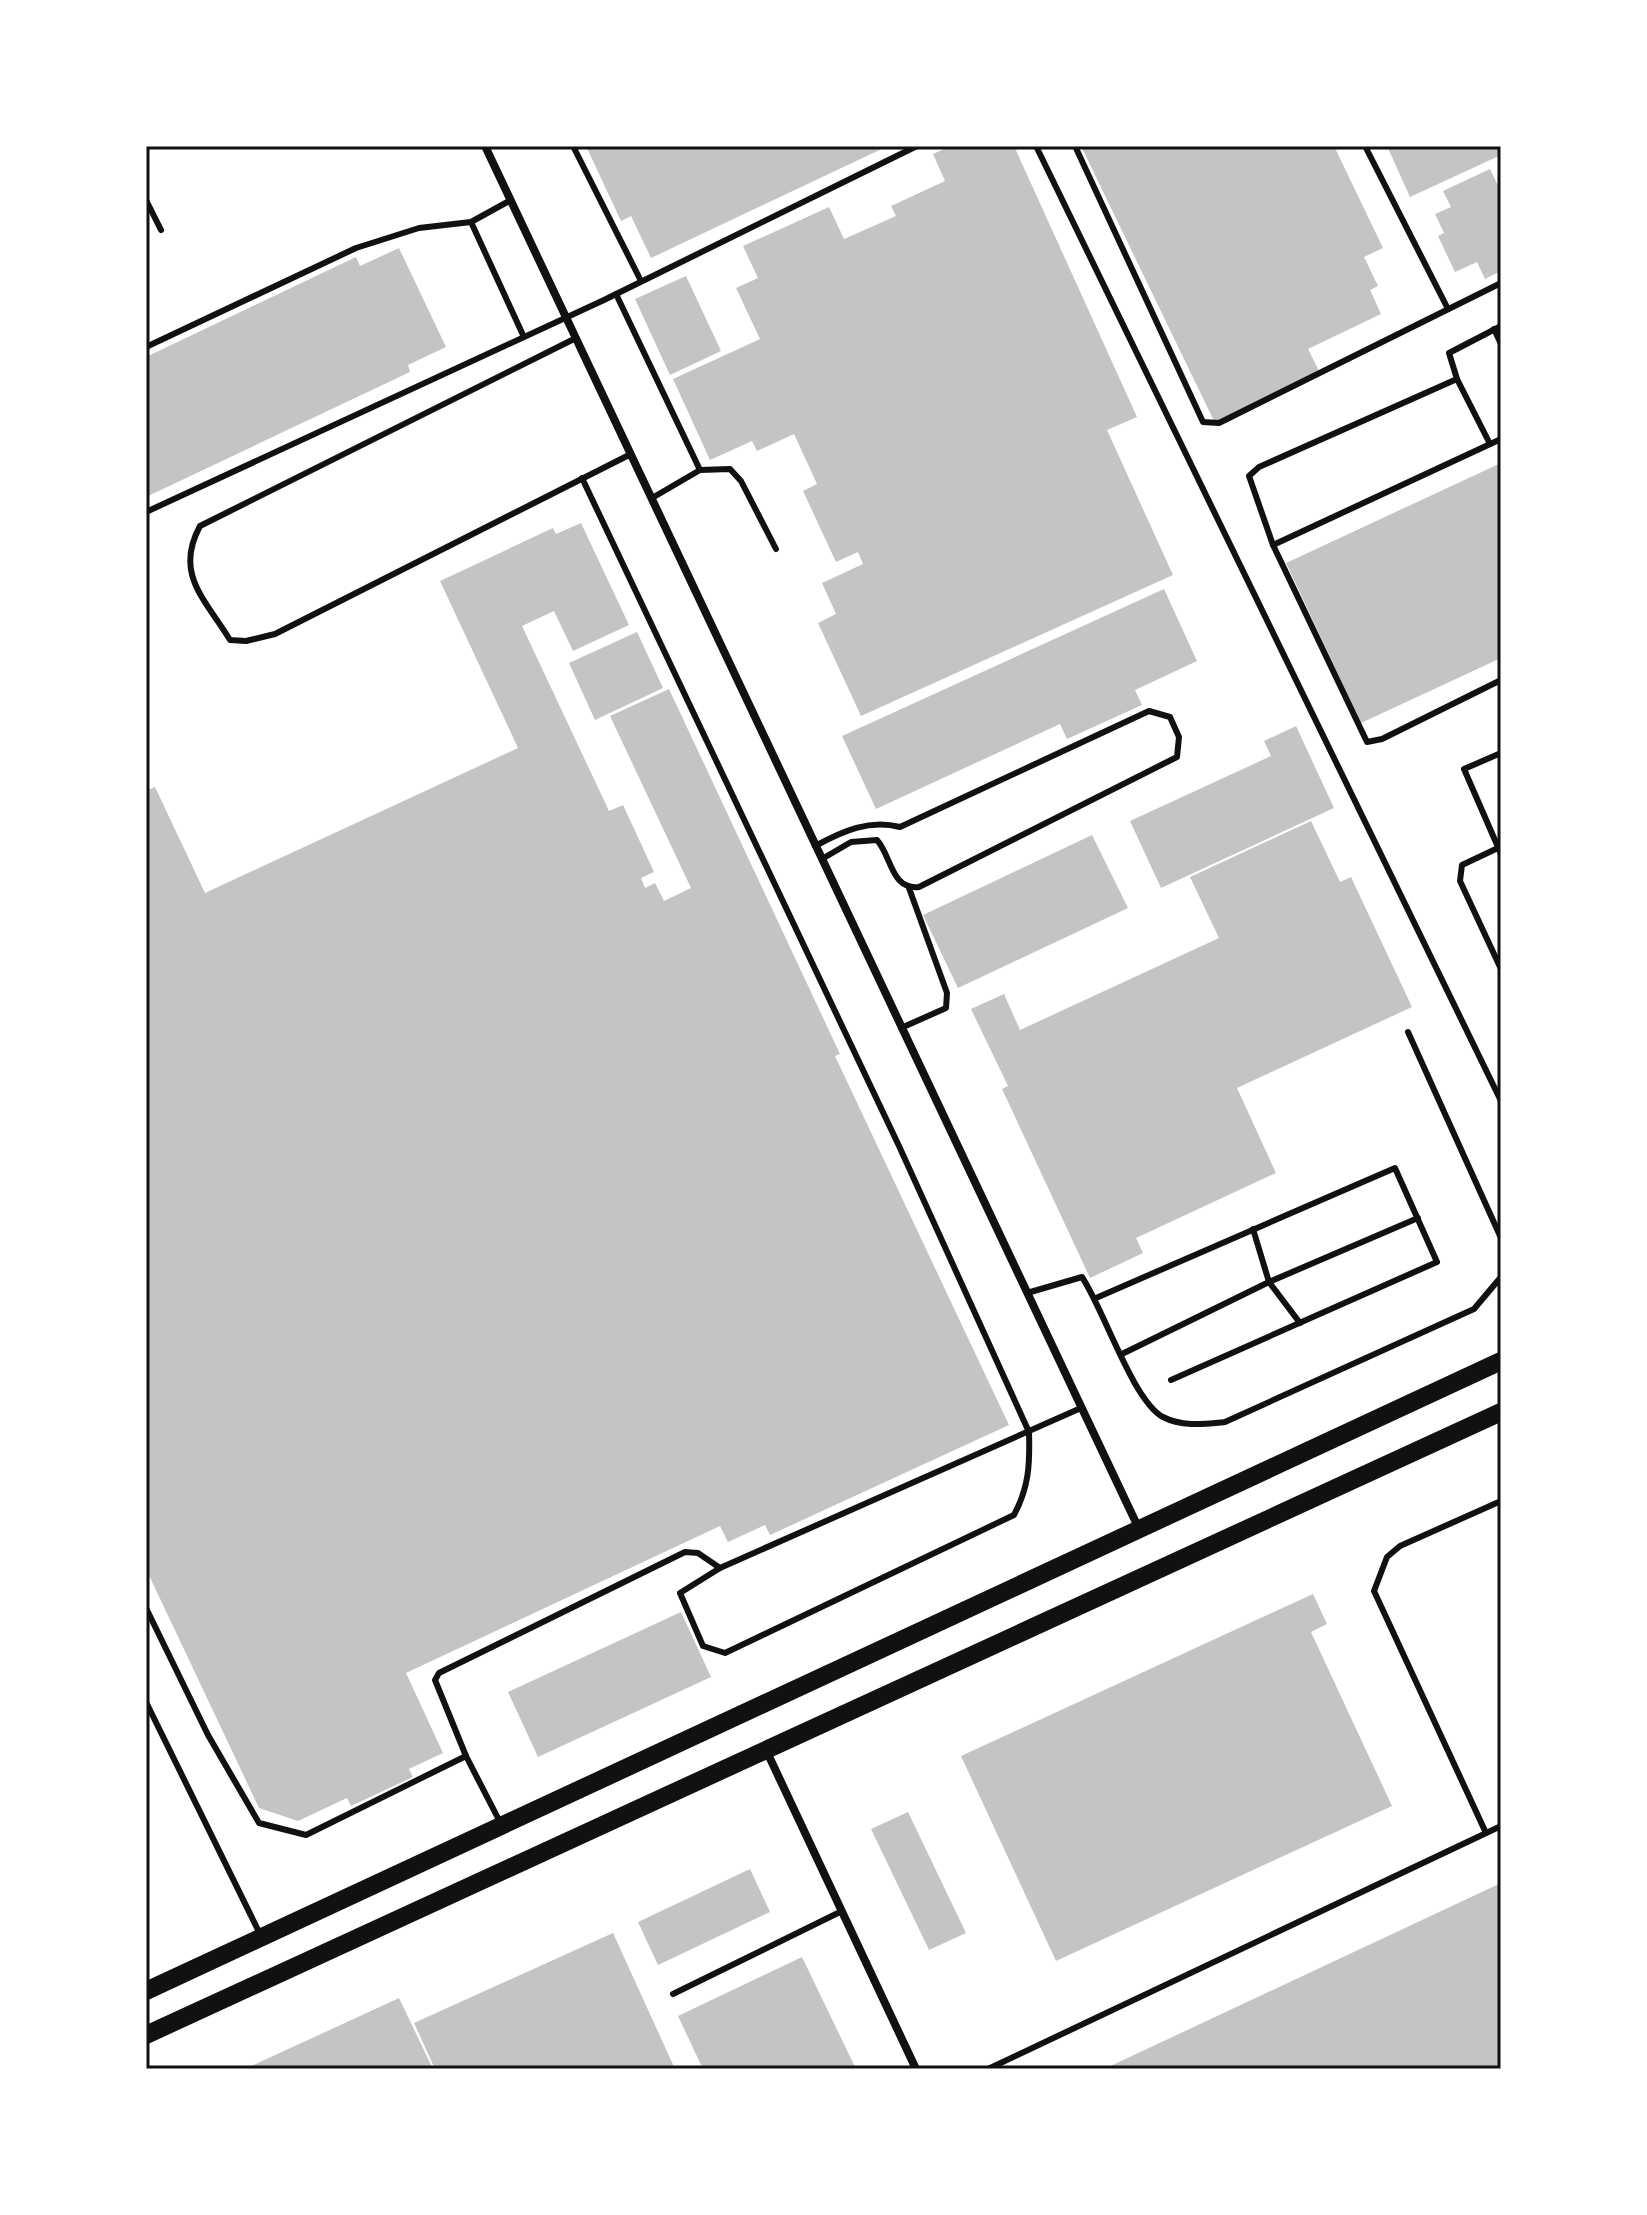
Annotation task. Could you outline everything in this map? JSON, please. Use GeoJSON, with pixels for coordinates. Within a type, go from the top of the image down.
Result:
{"type":"FeatureCollection","features":[{"type":"Feature","properties":{"kind":"main road"},"geometry":{"type":"LineString","coordinates":[[146,1991],[1501,1361]]}},
{"type":"Feature","properties":{"kind":"main road"},"geometry":{"type":"LineString","coordinates":[[146,2035],[1501,1412]]}},
{"type":"Feature","properties":{"kind":"street"},"geometry":{"type":"LineString","coordinates":[[485,146],[1139,1529]]}},
{"type":"Feature","properties":{"kind":"street"},"geometry":{"type":"LineString","coordinates":[[767,1752],[916,2069]]}},
{"type":"Feature","properties":{"kind":"lane"},"geometry":{"type":"LineString","coordinates":[[573,146],[641,281]]}},
{"type":"Feature","properties":{"kind":"lane"},"geometry":{"type":"LineString","coordinates":[[146,512],[616,294],[917,146]]}},
{"type":"Feature","properties":{"kind":"lane"},"geometry":{"type":"LineString","coordinates":[[1036,146],[1501,1101]]}},
{"type":"Feature","properties":{"kind":"lane"},"geometry":{"type":"LineString","coordinates":[[1075,146],[1203,422],[1219,423],[1501,283]]}},
{"type":"Feature","properties":{"kind":"lane"},"geometry":{"type":"LineString","coordinates":[[1365,146],[1448,309]]}},
{"type":"Feature","properties":{"kind":"lane"},"geometry":{"type":"LineString","coordinates":[[146,200],[161,230]]}},
{"type":"Feature","properties":{"kind":"lane"},"geometry":{"type":"LineString","coordinates":[[146,347],[356,248],[419,228],[471,222],[511,200]]}},
{"type":"Feature","properties":{"kind":"lane"},"geometry":{"type":"LineString","coordinates":[[471,222],[523,335]]}},
{"type":"Feature","properties":{"kind":"lane"},"geometry":{"type":"LineString","coordinates":[[616,294],[700,470]]}},
{"type":"Feature","properties":{"kind":"lane"},"geometry":{"type":"LineString","coordinates":[[1490,444],[1457,379],[1449,353],[1497,327],[1501,344]]}},
{"type":"Feature","properties":{"kind":"lane"},"geometry":{"type":"LineString","coordinates":[[576,338],[200,526],[190,545],[188,571],[230,640],[246,641],[275,634],[631,454]]}},
{"type":"Feature","properties":{"kind":"lane"},"geometry":{"type":"LineString","coordinates":[[1457,379],[1259,467],[1249,476],[1273,545],[1367,742],[1382,739],[1501,680]]}},
{"type":"Feature","properties":{"kind":"lane"},"geometry":{"type":"LineString","coordinates":[[1273,545],[1501,439]]}},
{"type":"Feature","properties":{"kind":"lane"},"geometry":{"type":"LineString","coordinates":[[652,498],[700,470],[730,469],[741,481],[776,549]]}},
{"type":"Feature","properties":{"kind":"lane"},"geometry":{"type":"LineString","coordinates":[[582,478],[899,1146],[1029,1432],[1031,1466],[1026,1492],[1014,1515],[725,1653],[703,1646],[680,1593],[720,1568],[1029,1432],[1081,1408]]}},
{"type":"Feature","properties":{"kind":"lane"},"geometry":{"type":"LineString","coordinates":[[815,846],[847,829],[878,824],[900,827],[1149,711],[1170,717],[1179,737],[1177,757],[1037,830],[919,887],[909,888]]}},
{"type":"Feature","properties":{"kind":"lane"},"geometry":{"type":"LineString","coordinates":[[1501,753],[1464,769],[1500,851],[1462,865],[1460,881],[1501,969]]}},
{"type":"Feature","properties":{"kind":"lane"},"geometry":{"type":"LineString","coordinates":[[822,859],[851,842],[877,840],[898,881],[909,888],[947,993],[946,1008],[901,1028]]}},
{"type":"Feature","properties":{"kind":"lane"},"geometry":{"type":"LineString","coordinates":[[1408,1032],[1501,1238]]}},
{"type":"Feature","properties":{"kind":"lane"},"geometry":{"type":"LineString","coordinates":[[1096,1298],[1395,1168],[1437,1262],[1171,1380]]}},
{"type":"Feature","properties":{"kind":"lane"},"geometry":{"type":"LineString","coordinates":[[1122,1354],[1269,1282],[1418,1218]]}},
{"type":"Feature","properties":{"kind":"lane"},"geometry":{"type":"LineString","coordinates":[[1253,1229],[1269,1282],[1300,1323]]}},
{"type":"Feature","properties":{"kind":"lane"},"geometry":{"type":"LineString","coordinates":[[1027,1293],[1082,1277],[1096,1298],[1143,1399],[1162,1417],[1190,1425],[1225,1422],[1474,1309],[1501,1277]]}},
{"type":"Feature","properties":{"kind":"lane"},"geometry":{"type":"LineString","coordinates":[[1486,1833],[1374,1591],[1387,1557],[1400,1546],[1498,1502],[1501,1514]]}},
{"type":"Feature","properties":{"kind":"lane"},"geometry":{"type":"LineString","coordinates":[[502,1825],[466,1756],[435,1680],[439,1673],[685,1552],[698,1553],[720,1568]]}},
{"type":"Feature","properties":{"kind":"lane"},"geometry":{"type":"LineString","coordinates":[[146,1608],[208,1735],[259,1823],[306,1835],[466,1756]]}},
{"type":"Feature","properties":{"kind":"lane"},"geometry":{"type":"LineString","coordinates":[[146,1702],[262,1937]]}},
{"type":"Feature","properties":{"kind":"lane"},"geometry":{"type":"LineString","coordinates":[[988,2069],[1501,1826]]}},
{"type":"Feature","properties":{"kind":"lane"},"geometry":{"type":"LineString","coordinates":[[673,1994],[842,1911]]}},
{"type":"Feature","properties":{"kind":"building"},"geometry":{"type":"Polygon","coordinates":[[[586,146],[888,146],[651,258],[631,216],[621,221],[586,146]]]}},
{"type":"Feature","properties":{"kind":"building"},"geometry":{"type":"Polygon","coordinates":[[[951,146],[1014,146],[1137,417],[1107,430],[1173,575],[861,716],[818,623],[836,614],[822,583],[863,564],[858,552],[836,562],[803,491],[817,484],[794,434],[757,451],[752,441],[710,460],[673,379],[760,339],[736,288],[758,278],[743,246],[829,207],[844,239],[896,216],[891,206],[945,181],[933,154],[951,146]]]}},
{"type":"Feature","properties":{"kind":"building"},"geometry":{"type":"Polygon","coordinates":[[[1081,146],[1334,146],[1383,248],[1364,257],[1378,286],[1370,290],[1381,314],[1308,349],[1320,373],[1215,423],[1081,146]]]}},
{"type":"Feature","properties":{"kind":"building"},"geometry":{"type":"Polygon","coordinates":[[[1387,146],[1501,146],[1501,155],[1410,197],[1387,146]]]}},
{"type":"Feature","properties":{"kind":"building"},"geometry":{"type":"Polygon","coordinates":[[[1490,169],[1501,192],[1501,271],[1485,279],[1477,262],[1455,272],[1438,236],[1444,233],[1435,214],[1451,207],[1443,191],[1490,169]]]}},
{"type":"Feature","properties":{"kind":"building"},"geometry":{"type":"Polygon","coordinates":[[[399,248],[446,347],[408,365],[410,372],[146,497],[146,357],[356,257],[360,266],[399,248]]]}},
{"type":"Feature","properties":{"kind":"building"},"geometry":{"type":"Polygon","coordinates":[[[686,276],[721,351],[670,375],[635,299],[686,276]]]}},
{"type":"Feature","properties":{"kind":"building"},"geometry":{"type":"Polygon","coordinates":[[[1501,463],[1501,658],[1361,723],[1286,563],[1501,463]]]}},
{"type":"Feature","properties":{"kind":"building"},"geometry":{"type":"Polygon","coordinates":[[[581,523],[629,625],[573,651],[554,611],[522,626],[609,811],[623,805],[654,872],[641,878],[645,888],[655,883],[664,901],[691,888],[610,716],[669,689],[840,1054],[835,1056],[1009,1425],[770,1535],[765,1525],[728,1542],[720,1526],[406,1673],[443,1753],[409,1769],[413,1777],[351,1806],[347,1798],[298,1821],[259,1808],[146,1569],[146,791],[155,787],[205,893],[518,748],[440,581],[553,528],[556,534],[581,523]]]}},
{"type":"Feature","properties":{"kind":"building"},"geometry":{"type":"Polygon","coordinates":[[[1164,589],[1197,661],[1135,690],[1142,705],[1067,739],[1060,724],[876,809],[842,736],[1164,589]]]}},
{"type":"Feature","properties":{"kind":"building"},"geometry":{"type":"Polygon","coordinates":[[[637,632],[663,688],[595,720],[569,663],[637,632]]]}},
{"type":"Feature","properties":{"kind":"building"},"geometry":{"type":"Polygon","coordinates":[[[1296,726],[1334,808],[1161,888],[1130,821],[1271,756],[1264,741],[1296,726]]]}},
{"type":"Feature","properties":{"kind":"building"},"geometry":{"type":"Polygon","coordinates":[[[1311,821],[1340,882],[1351,877],[1412,1007],[1237,1088],[1276,1173],[1136,1238],[1143,1253],[1090,1278],[1002,1089],[1008,1086],[971,1009],[1004,994],[1020,1030],[1219,938],[1190,877],[1311,821]]]}},
{"type":"Feature","properties":{"kind":"building"},"geometry":{"type":"Polygon","coordinates":[[[1092,835],[1128,908],[958,988],[923,915],[1092,835]]]}},
{"type":"Feature","properties":{"kind":"building"},"geometry":{"type":"Polygon","coordinates":[[[1313,1594],[1327,1624],[1311,1632],[1392,1806],[1056,1961],[961,1756],[1313,1594]]]}},
{"type":"Feature","properties":{"kind":"building"},"geometry":{"type":"Polygon","coordinates":[[[681,1612],[711,1677],[538,1757],[508,1692],[681,1612]]]}},
{"type":"Feature","properties":{"kind":"building"},"geometry":{"type":"Polygon","coordinates":[[[908,1812],[966,1933],[929,1950],[871,1829],[908,1812]]]}},
{"type":"Feature","properties":{"kind":"building"},"geometry":{"type":"Polygon","coordinates":[[[750,1869],[770,1912],[658,1965],[638,1922],[750,1869]]]}},
{"type":"Feature","properties":{"kind":"building"},"geometry":{"type":"Polygon","coordinates":[[[1501,1883],[1501,2069],[1104,2069],[1501,1883]]]}},
{"type":"Feature","properties":{"kind":"building"},"geometry":{"type":"Polygon","coordinates":[[[613,1933],[675,2069],[435,2069],[414,2023],[613,1933]]]}},
{"type":"Feature","properties":{"kind":"building"},"geometry":{"type":"Polygon","coordinates":[[[802,1957],[856,2069],[703,2069],[678,2016],[802,1957]]]}},
{"type":"Feature","properties":{"kind":"building"},"geometry":{"type":"Polygon","coordinates":[[[399,1998],[433,2069],[245,2069],[399,1998]]]}}]}
